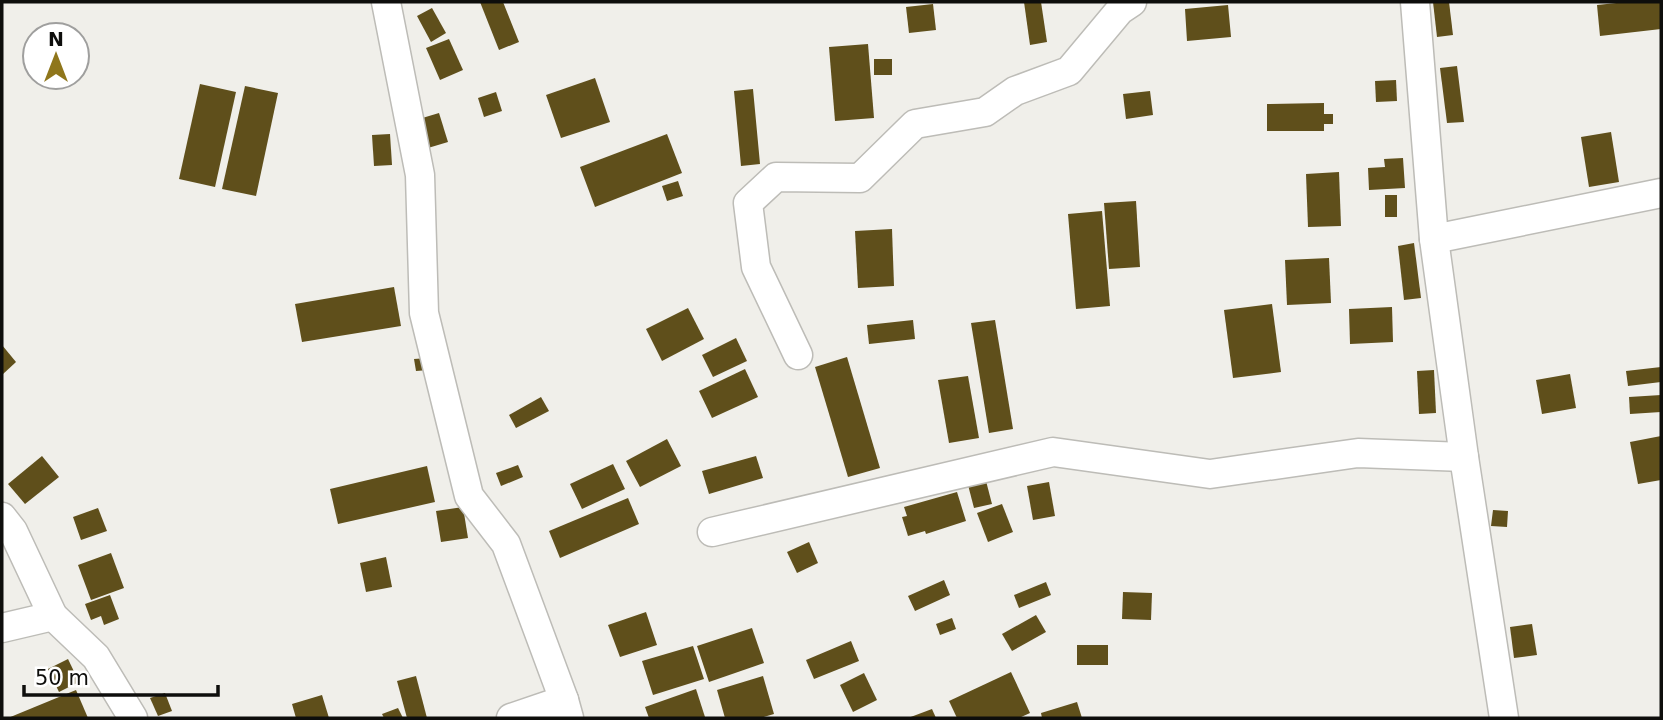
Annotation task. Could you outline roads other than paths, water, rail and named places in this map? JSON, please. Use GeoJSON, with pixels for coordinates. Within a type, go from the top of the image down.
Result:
{"type":"FeatureCollection","features":[{"type":"Feature","properties":{"kind":"street"},"geometry":{"type":"LineString","coordinates":[[386,2],[420,175],[424,313],[469,496],[506,544],[566,709],[511,718]]}},
{"type":"Feature","properties":{"kind":"street"},"geometry":{"type":"LineString","coordinates":[[798,355],[756,267],[748,203],[776,177],[860,178],[915,124],[985,112],[1016,91],[1069,71],[1120,10],[1132,2]]}},
{"type":"Feature","properties":{"kind":"street"},"geometry":{"type":"LineString","coordinates":[[1415,2],[1434,239],[1504,718]]}},
{"type":"Feature","properties":{"kind":"street"},"geometry":{"type":"LineString","coordinates":[[1434,239],[1661,193]]}},
{"type":"Feature","properties":{"kind":"street"},"geometry":{"type":"LineString","coordinates":[[712,532],[1053,452],[1210,474],[1358,453],[1464,457]]}},
{"type":"Feature","properties":{"kind":"street"},"geometry":{"type":"LineString","coordinates":[[2,517],[13,531],[53,616],[96,657],[133,718]]}},
{"type":"Feature","properties":{"kind":"street"},"geometry":{"type":"LineString","coordinates":[[2,628],[53,616]]}}]}
